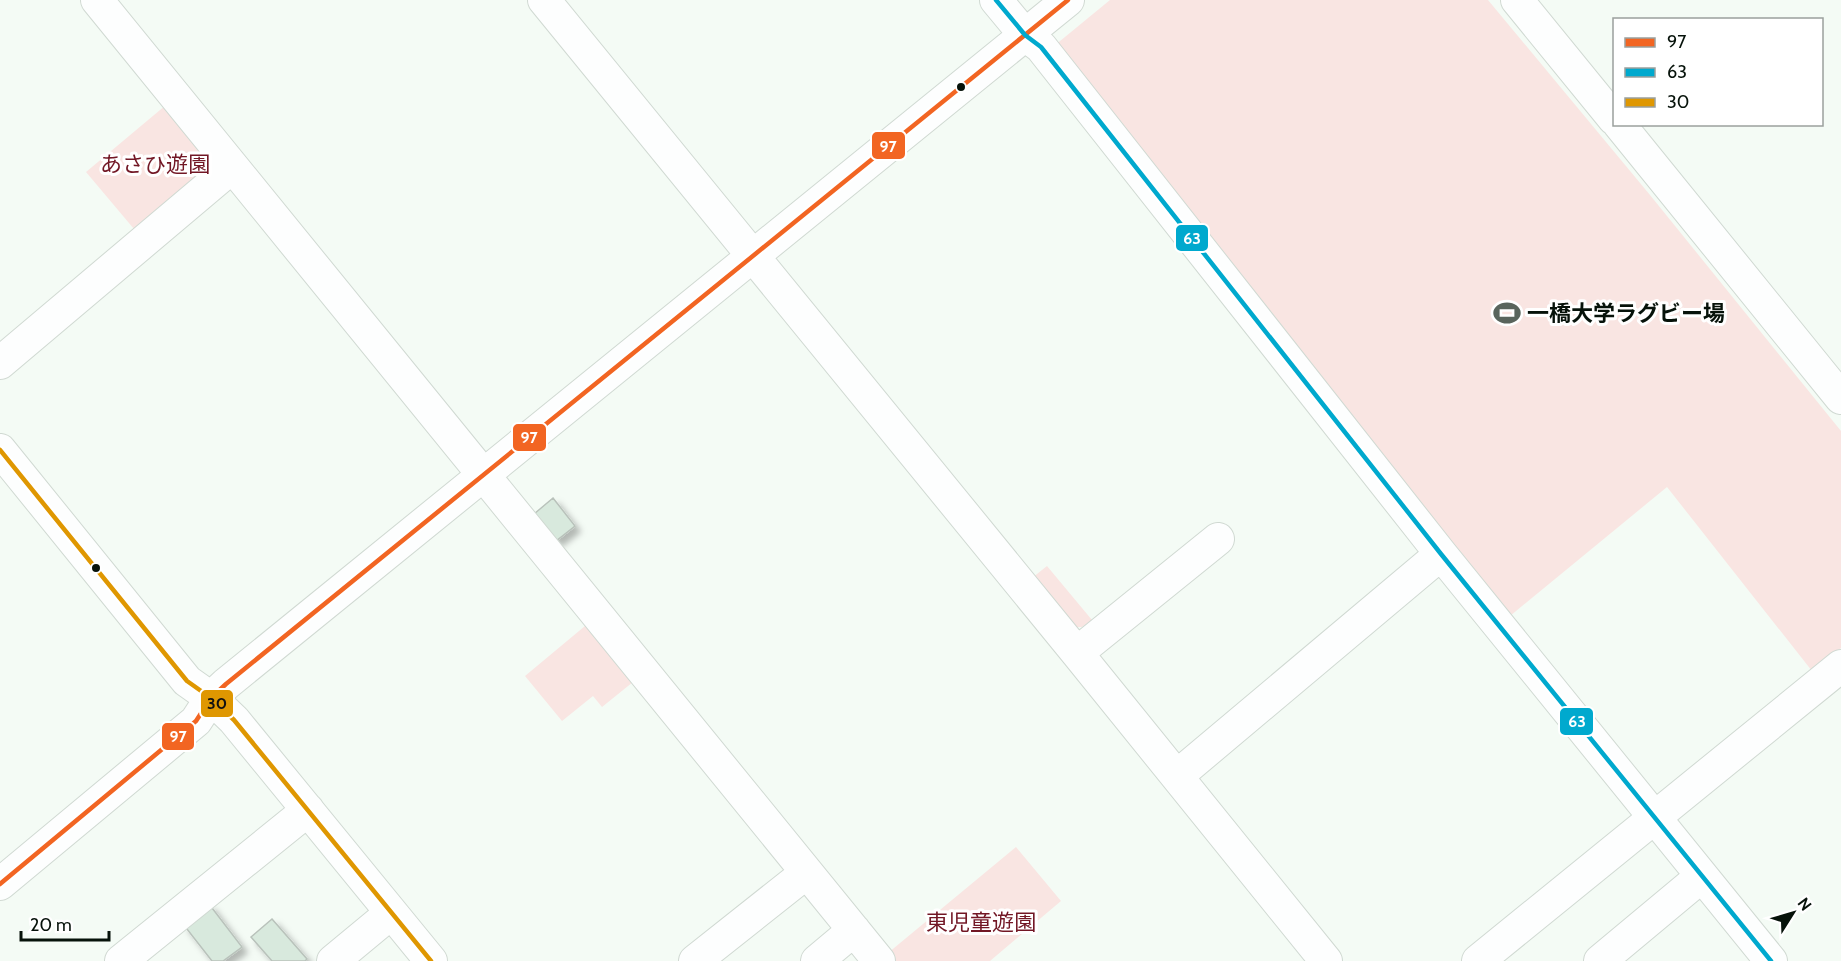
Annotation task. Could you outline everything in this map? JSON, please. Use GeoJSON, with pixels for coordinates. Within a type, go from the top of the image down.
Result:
{"type":"FeatureCollection","features":[{"type":"Feature","properties":{"kind":"street"},"geometry":{"type":"LineString","coordinates":[[97,0],[879,961]]}},
{"type":"Feature","properties":{"kind":"street"},"geometry":{"type":"LineString","coordinates":[[544,0],[1326,961]]}},
{"type":"Feature","properties":{"kind":"street"},"geometry":{"type":"LineString","coordinates":[[996,0],[1025,35],[1041,47],[1441,554],[1771,961]]}},
{"type":"Feature","properties":{"kind":"street"},"geometry":{"type":"LineString","coordinates":[[0,884],[195,721],[211,698],[226,684],[1068,0]]}},
{"type":"Feature","properties":{"kind":"street"},"geometry":{"type":"LineString","coordinates":[[1517,0],[1613,118]]}},
{"type":"Feature","properties":{"kind":"street"},"geometry":{"type":"LineString","coordinates":[[1621,126],[1841,398]]}},
{"type":"Feature","properties":{"kind":"street"},"geometry":{"type":"LineString","coordinates":[[0,363],[232,167]]}},
{"type":"Feature","properties":{"kind":"street"},"geometry":{"type":"LineString","coordinates":[[0,450],[187,681],[211,698],[234,720],[431,961]]}},
{"type":"Feature","properties":{"kind":"street"},"geometry":{"type":"LineString","coordinates":[[1077,653],[1218,539]]}},
{"type":"Feature","properties":{"kind":"street"},"geometry":{"type":"LineString","coordinates":[[1177,776],[1441,554]]}},
{"type":"Feature","properties":{"kind":"street"},"geometry":{"type":"LineString","coordinates":[[1478,961],[1841,666]]}},
{"type":"Feature","properties":{"kind":"street"},"geometry":{"type":"LineString","coordinates":[[121,961],[308,810]]}},
{"type":"Feature","properties":{"kind":"street"},"geometry":{"type":"LineString","coordinates":[[695,961],[806,873]]}},
{"type":"Feature","properties":{"kind":"street"},"geometry":{"type":"LineString","coordinates":[[1600,961],[1702,876]]}},
{"type":"Feature","properties":{"kind":"street"},"geometry":{"type":"LineString","coordinates":[[333,961],[391,913]]}},
{"type":"Feature","properties":{"kind":"street"},"geometry":{"type":"LineString","coordinates":[[817,961],[854,930]]}},
{"type":"Feature","properties":{"kind":"green space","name":"一橋大学ラグビー場"},"geometry":{"type":"Polygon","coordinates":[[[1110,0],[1488,0],[1841,431],[1841,648],[1812,671],[1667,487],[1510,616],[1054,46],[1110,0]]]}},
{"type":"Feature","properties":{"kind":"green space","name":"あさひ遊園"},"geometry":{"type":"Polygon","coordinates":[[[166,105],[214,166],[134,229],[86,172],[166,105]]]}},
{"type":"Feature","properties":{"kind":"green space"},"geometry":{"type":"Polygon","coordinates":[[[1047,566],[1092,620],[1082,627],[1070,627],[1032,578],[1047,566]]]}},
{"type":"Feature","properties":{"kind":"green space"},"geometry":{"type":"Polygon","coordinates":[[[591,621],[638,678],[602,707],[593,696],[562,721],[525,676],[591,621]]]}},
{"type":"Feature","properties":{"kind":"green space","name":"東児童遊園"},"geometry":{"type":"Polygon","coordinates":[[[1016,847],[1061,901],[990,961],[895,961],[888,953],[1016,847]]]}},
{"type":"Feature","properties":{"kind":"building"},"geometry":{"type":"Polygon","coordinates":[[[553,498],[575,526],[556,541],[534,514],[553,498]]]}},
{"type":"Feature","properties":{"kind":"building"},"geometry":{"type":"Polygon","coordinates":[[[209,904],[242,947],[223,961],[212,961],[183,924],[209,904]]]}},
{"type":"Feature","properties":{"kind":"building"},"geometry":{"type":"Polygon","coordinates":[[[272,919],[307,959],[305,961],[272,961],[251,937],[272,919]]]}},
{"type":"Feature","properties":{"kind":"transit line","name":"63"},"geometry":{"type":"LineString","coordinates":[[996,0],[1025,35],[1041,47],[1441,554],[1771,961]]}},
{"type":"Feature","properties":{"kind":"transit line","name":"97"},"geometry":{"type":"LineString","coordinates":[[0,884],[196,721],[211,698],[226,684],[1068,0]]}},
{"type":"Feature","properties":{"kind":"transit line","name":"30"},"geometry":{"type":"LineString","coordinates":[[0,450],[187,681],[211,698],[234,720],[431,961]]}},
{"type":"Feature","properties":{"kind":"place","name":"一橋大学ラグビー場"},"geometry":{"type":"Point","coordinates":[1507,313]}}]}
